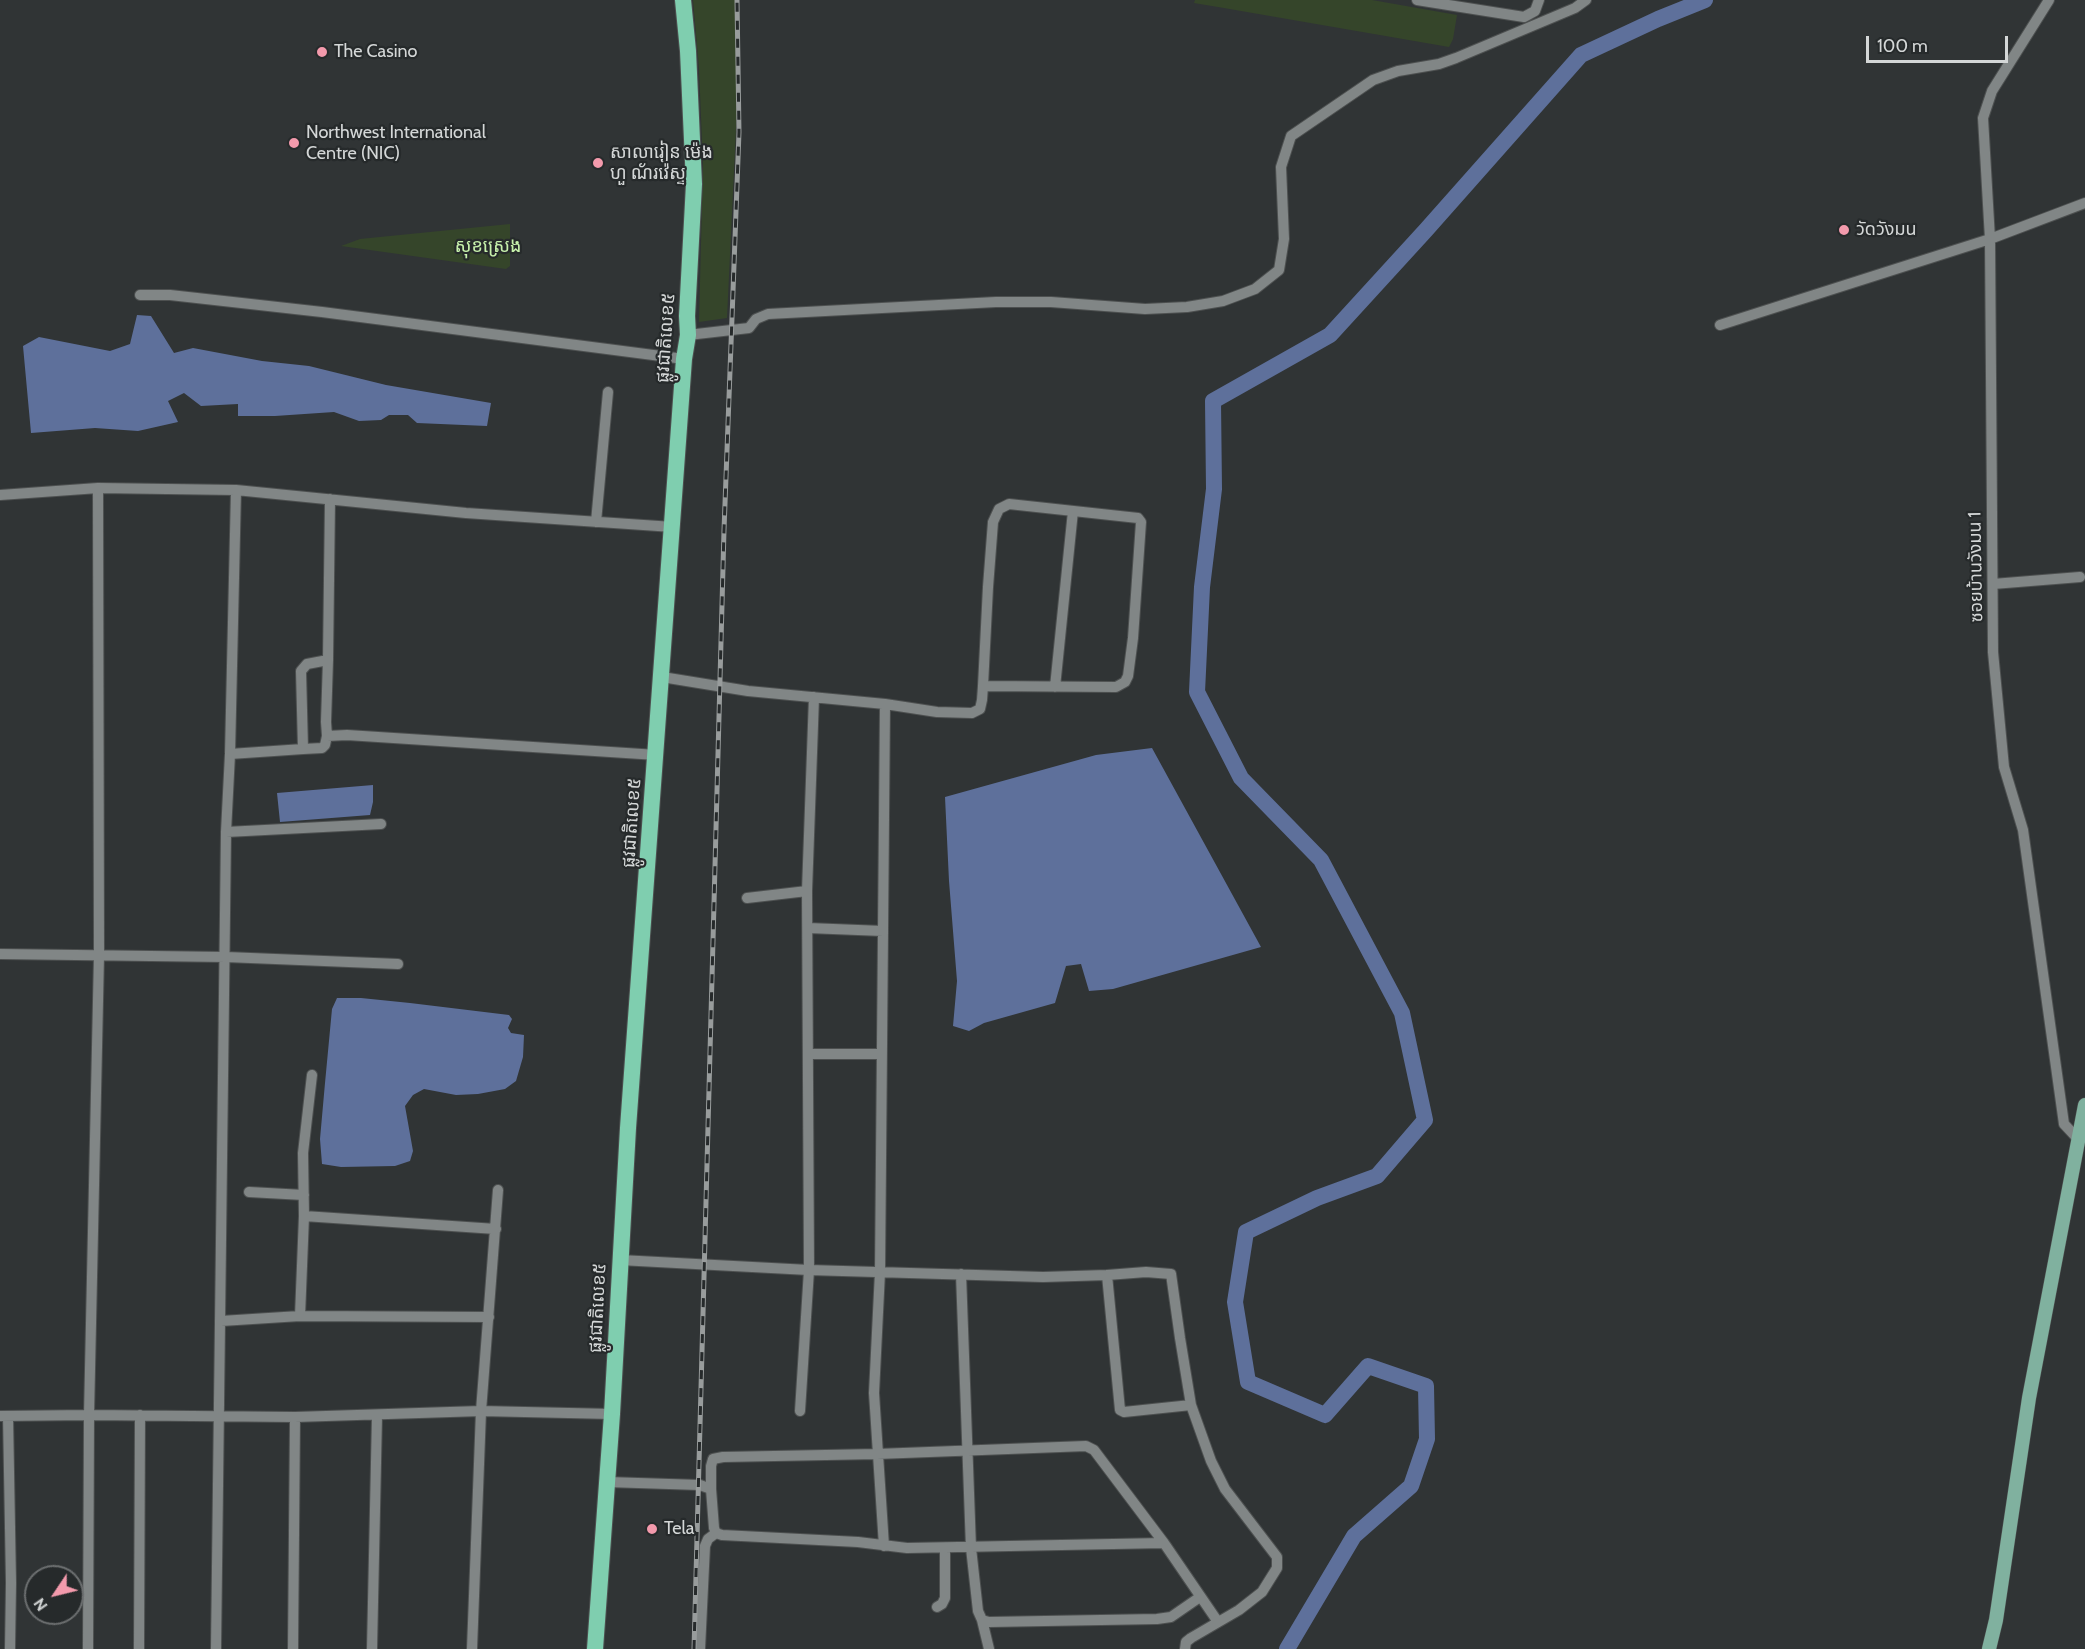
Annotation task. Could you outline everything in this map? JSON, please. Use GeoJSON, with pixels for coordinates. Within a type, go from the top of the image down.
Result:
{"type":"FeatureCollection","features":[{"type":"Feature","properties":{"kind":"highway","name":"ផ្លូវជាតិលេខ៥"},"geometry":{"type":"LineString","coordinates":[[595,1649],[612,1414],[628,1128],[657,755],[684,359],[688,335],[694,184],[688,51],[682,0]]}},
{"type":"Feature","properties":{"kind":"main road"},"geometry":{"type":"LineString","coordinates":[[1989,1649],[1996,1620],[2029,1398],[2085,1105]]}},
{"type":"Feature","properties":{"kind":"street"},"geometry":{"type":"LineString","coordinates":[[1417,0],[1459,4],[1524,17],[1535,11],[1539,0]]}},
{"type":"Feature","properties":{"kind":"street"},"geometry":{"type":"LineString","coordinates":[[688,335],[749,328],[756,319],[768,314],[996,302],[1051,302],[1145,309],[1187,307],[1222,301],[1255,289],[1279,270],[1284,240],[1281,167],[1291,136],[1373,80],[1398,71],[1439,64],[1456,58],[1575,8],[1586,0]]}},
{"type":"Feature","properties":{"kind":"street","name":"ซอยบ้านวังมน 1"},"geometry":{"type":"LineString","coordinates":[[2049,0],[1992,91],[1983,118],[1990,239],[1993,652],[2004,767],[2023,830],[2064,1124],[2079,1140]]}},
{"type":"Feature","properties":{"kind":"street"},"geometry":{"type":"LineString","coordinates":[[1720,325],[1990,239],[2085,203]]}},
{"type":"Feature","properties":{"kind":"street"},"geometry":{"type":"LineString","coordinates":[[140,295],[322,312],[684,359]]}},
{"type":"Feature","properties":{"kind":"street"},"geometry":{"type":"LineString","coordinates":[[596,522],[608,392]]}},
{"type":"Feature","properties":{"kind":"street"},"geometry":{"type":"LineString","coordinates":[[0,495],[98,488],[236,490],[466,513],[673,527]]}},
{"type":"Feature","properties":{"kind":"street"},"geometry":{"type":"LineString","coordinates":[[88,1649],[88,1415],[99,955],[98,488]]}},
{"type":"Feature","properties":{"kind":"street"},"geometry":{"type":"LineString","coordinates":[[216,1649],[226,832],[236,490]]}},
{"type":"Feature","properties":{"kind":"street"},"geometry":{"type":"LineString","coordinates":[[230,754],[322,748],[326,745],[330,499]]}},
{"type":"Feature","properties":{"kind":"street"},"geometry":{"type":"LineString","coordinates":[[662,676],[748,691],[885,704],[937,712],[972,713],[980,709],[982,700],[982,686],[988,587],[996,515],[1004,505],[1134,517],[1141,522],[1133,638],[1125,682],[1116,687],[982,686]]}},
{"type":"Feature","properties":{"kind":"street"},"geometry":{"type":"LineString","coordinates":[[1055,687],[1073,511]]}},
{"type":"Feature","properties":{"kind":"street"},"geometry":{"type":"LineString","coordinates":[[1993,584],[2080,577]]}},
{"type":"Feature","properties":{"kind":"street"},"geometry":{"type":"LineString","coordinates":[[303,749],[301,671],[307,664],[328,660]]}},
{"type":"Feature","properties":{"kind":"street"},"geometry":{"type":"LineString","coordinates":[[800,1412],[808,1270],[807,891],[814,697]]}},
{"type":"Feature","properties":{"kind":"street"},"geometry":{"type":"LineString","coordinates":[[884,1546],[874,1393],[880,1272],[885,704]]}},
{"type":"Feature","properties":{"kind":"street"},"geometry":{"type":"LineString","coordinates":[[327,736],[347,735],[657,755]]}},
{"type":"Feature","properties":{"kind":"street"},"geometry":{"type":"LineString","coordinates":[[226,832],[381,824]]}},
{"type":"Feature","properties":{"kind":"street"},"geometry":{"type":"LineString","coordinates":[[747,898],[807,891]]}},
{"type":"Feature","properties":{"kind":"street"},"geometry":{"type":"LineString","coordinates":[[808,928],[883,931]]}},
{"type":"Feature","properties":{"kind":"street"},"geometry":{"type":"LineString","coordinates":[[0,954],[226,957],[398,964]]}},
{"type":"Feature","properties":{"kind":"street"},"geometry":{"type":"LineString","coordinates":[[809,1054],[882,1054]]}},
{"type":"Feature","properties":{"kind":"street"},"geometry":{"type":"LineString","coordinates":[[300,1316],[304,1216],[303,1153],[312,1075]]}},
{"type":"Feature","properties":{"kind":"street"},"geometry":{"type":"LineString","coordinates":[[472,1649],[481,1411],[498,1190]]}},
{"type":"Feature","properties":{"kind":"street"},"geometry":{"type":"LineString","coordinates":[[249,1192],[304,1195]]}},
{"type":"Feature","properties":{"kind":"street"},"geometry":{"type":"LineString","coordinates":[[304,1216],[496,1229]]}},
{"type":"Feature","properties":{"kind":"street"},"geometry":{"type":"LineString","coordinates":[[620,1260],[808,1270],[1043,1277],[1146,1272],[1171,1274],[1191,1405],[1225,1489],[1277,1557],[1277,1568],[1262,1592],[1239,1610],[1186,1642],[1185,1649]]}},
{"type":"Feature","properties":{"kind":"street"},"geometry":{"type":"LineString","coordinates":[[961,1274],[970,1548],[978,1611],[988,1649]]}},
{"type":"Feature","properties":{"kind":"street"},"geometry":{"type":"LineString","coordinates":[[1107,1275],[1120,1410],[1124,1412],[1191,1405]]}},
{"type":"Feature","properties":{"kind":"street"},"geometry":{"type":"LineString","coordinates":[[221,1321],[300,1316],[489,1317]]}},
{"type":"Feature","properties":{"kind":"street"},"geometry":{"type":"LineString","coordinates":[[10,1649],[11,1559],[4,1416],[295,1417],[481,1411],[612,1414]]}},
{"type":"Feature","properties":{"kind":"street"},"geometry":{"type":"LineString","coordinates":[[140,1649],[141,1415]]}},
{"type":"Feature","properties":{"kind":"street"},"geometry":{"type":"LineString","coordinates":[[372,1649],[377,1416]]}},
{"type":"Feature","properties":{"kind":"street"},"geometry":{"type":"LineString","coordinates":[[293,1649],[295,1417]]}},
{"type":"Feature","properties":{"kind":"street"},"geometry":{"type":"LineString","coordinates":[[716,1533],[711,1489],[713,1459],[1086,1446],[1094,1450],[1164,1544],[1218,1622]]}},
{"type":"Feature","properties":{"kind":"street"},"geometry":{"type":"LineString","coordinates":[[607,1482],[700,1485],[711,1489]]}},
{"type":"Feature","properties":{"kind":"street"},"geometry":{"type":"LineString","coordinates":[[716,1533],[870,1543],[884,1546],[945,1548],[1164,1544]]}},
{"type":"Feature","properties":{"kind":"street"},"geometry":{"type":"LineString","coordinates":[[700,1649],[705,1546],[708,1539],[716,1533]]}},
{"type":"Feature","properties":{"kind":"street"},"geometry":{"type":"LineString","coordinates":[[937,1607],[945,1598],[945,1548]]}},
{"type":"Feature","properties":{"kind":"street"},"geometry":{"type":"LineString","coordinates":[[982,1620],[989,1622],[1171,1617],[1200,1597]]}},
{"type":"Feature","properties":{"kind":"green space"},"geometry":{"type":"Polygon","coordinates":[[[693,0],[736,0],[738,87],[727,318],[699,322],[703,165],[699,68],[693,0]]]}},
{"type":"Feature","properties":{"kind":"green space"},"geometry":{"type":"Polygon","coordinates":[[[1195,0],[1372,0],[1457,15],[1453,39],[1449,47],[1194,3],[1195,0]]]}},
{"type":"Feature","properties":{"kind":"green space","name":"សុខស្រេង"},"geometry":{"type":"Polygon","coordinates":[[[510,224],[510,266],[506,269],[341,246],[360,239],[510,224]]]}},
{"type":"Feature","properties":{"kind":"water"},"geometry":{"type":"Polygon","coordinates":[[[137,315],[151,316],[174,353],[193,348],[262,361],[309,366],[386,385],[491,403],[487,426],[417,423],[408,415],[389,415],[381,420],[359,421],[334,412],[238,416],[238,404],[201,406],[184,393],[168,401],[178,422],[138,431],[95,428],[31,433],[23,346],[39,337],[110,351],[130,344],[137,315]]]}},
{"type":"Feature","properties":{"kind":"water"},"geometry":{"type":"Polygon","coordinates":[[[1152,748],[1261,947],[1113,989],[1089,991],[1081,964],[1066,966],[1055,1003],[984,1023],[969,1031],[953,1026],[957,981],[945,797],[1096,755],[1152,748]]]}},
{"type":"Feature","properties":{"kind":"water"},"geometry":{"type":"Polygon","coordinates":[[[373,785],[370,815],[280,822],[277,793],[373,785]]]}},
{"type":"Feature","properties":{"kind":"water"},"geometry":{"type":"Polygon","coordinates":[[[337,998],[361,998],[509,1015],[512,1019],[508,1028],[511,1033],[524,1035],[523,1057],[516,1081],[505,1089],[478,1094],[456,1095],[424,1089],[413,1095],[405,1106],[413,1151],[410,1161],[395,1166],[341,1167],[322,1164],[320,1139],[325,1083],[332,1009],[337,998]]]}},
{"type":"Feature","properties":{"kind":"waterway"},"geometry":{"type":"LineString","coordinates":[[1287,1649],[1354,1536],[1411,1486],[1427,1439],[1426,1386],[1368,1366],[1325,1415],[1248,1382],[1235,1302],[1246,1232],[1317,1198],[1377,1176],[1425,1120],[1402,1013],[1321,860],[1241,778],[1197,692],[1202,587],[1214,489],[1213,401],[1330,335],[1581,55],[1705,0]]}},
{"type":"Feature","properties":{"kind":"railway"},"geometry":{"type":"LineString","coordinates":[[694,1649],[724,530],[739,132],[737,0]]}},
{"type":"Feature","properties":{"kind":"place","name":"The Casino"},"geometry":{"type":"Point","coordinates":[322,52]}},
{"type":"Feature","properties":{"kind":"place","name":"Northwest International Centre (NIC)"},"geometry":{"type":"Point","coordinates":[294,143]}},
{"type":"Feature","properties":{"kind":"place","name":"សាលារៀន ម៉េង ហួ ណ័រវ៉េស្ទ"},"geometry":{"type":"Point","coordinates":[598,163]}},
{"type":"Feature","properties":{"kind":"place","name":"วัดวังมน"},"geometry":{"type":"Point","coordinates":[1844,230]}},
{"type":"Feature","properties":{"kind":"place","name":"Tela"},"geometry":{"type":"Point","coordinates":[652,1529]}}]}
